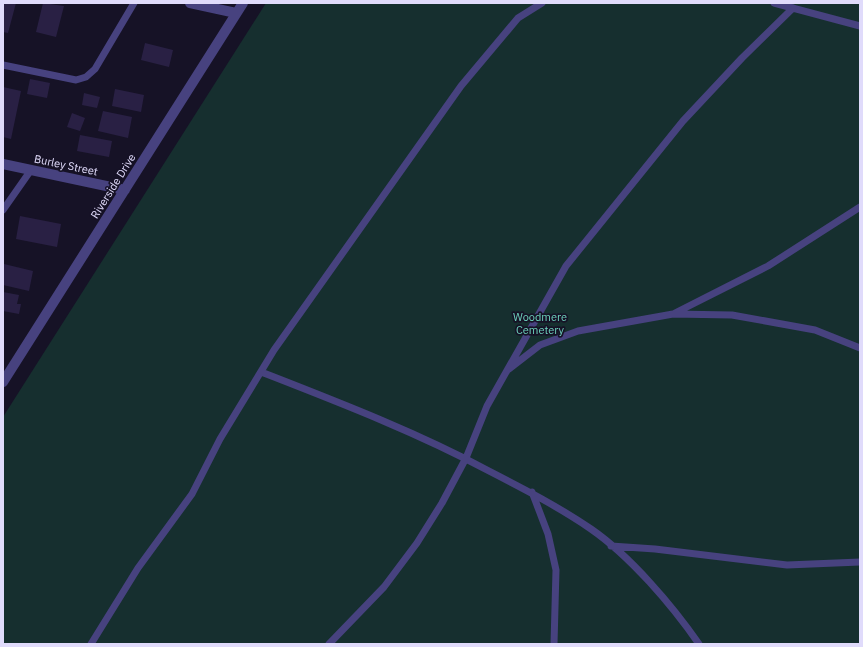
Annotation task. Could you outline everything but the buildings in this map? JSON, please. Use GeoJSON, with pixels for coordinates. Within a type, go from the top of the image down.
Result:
{"type":"FeatureCollection","features":[{"type":"Feature","properties":{"kind":"street"},"geometry":{"type":"LineString","coordinates":[[190,3],[236,13]]}},
{"type":"Feature","properties":{"kind":"street","name":"Riverside Drive"},"geometry":{"type":"LineString","coordinates":[[3,382],[8,366],[125,190],[243,3]]}},
{"type":"Feature","properties":{"kind":"street","name":"Burley Street"},"geometry":{"type":"LineString","coordinates":[[3,164],[125,190]]}},
{"type":"Feature","properties":{"kind":"lane"},"geometry":{"type":"LineString","coordinates":[[3,64],[76,80],[86,77],[95,69],[134,3]]}},
{"type":"Feature","properties":{"kind":"lane"},"geometry":{"type":"LineString","coordinates":[[92,644],[138,568],[192,494],[220,439],[274,350],[461,86],[518,18],[542,3]]}},
{"type":"Feature","properties":{"kind":"lane"},"geometry":{"type":"LineString","coordinates":[[774,3],[860,26]]}},
{"type":"Feature","properties":{"kind":"lane"},"geometry":{"type":"LineString","coordinates":[[329,644],[384,587],[417,543],[442,503],[466,458],[487,406],[566,266],[683,121],[742,58],[792,8]]}},
{"type":"Feature","properties":{"kind":"lane"},"geometry":{"type":"LineString","coordinates":[[3,210],[30,170]]}},
{"type":"Feature","properties":{"kind":"lane"},"geometry":{"type":"LineString","coordinates":[[673,314],[768,266],[860,207]]}},
{"type":"Feature","properties":{"kind":"lane"},"geometry":{"type":"LineString","coordinates":[[507,370],[540,345],[578,331],[673,314],[732,315],[815,330],[860,348]]}},
{"type":"Feature","properties":{"kind":"lane"},"geometry":{"type":"LineString","coordinates":[[261,372],[418,436],[466,458],[531,492],[592,530],[636,568],[682,620],[698,644]]}},
{"type":"Feature","properties":{"kind":"lane"},"geometry":{"type":"LineString","coordinates":[[531,492],[548,534],[556,570],[554,644]]}},
{"type":"Feature","properties":{"kind":"lane"},"geometry":{"type":"LineString","coordinates":[[611,546],[655,549],[787,565],[860,562]]}},
{"type":"Feature","properties":{"kind":"green space","name":"Woodmere Cemetery"},"geometry":{"type":"Polygon","coordinates":[[[266,3],[860,3],[860,644],[3,644],[3,417],[266,3]]]}}]}
